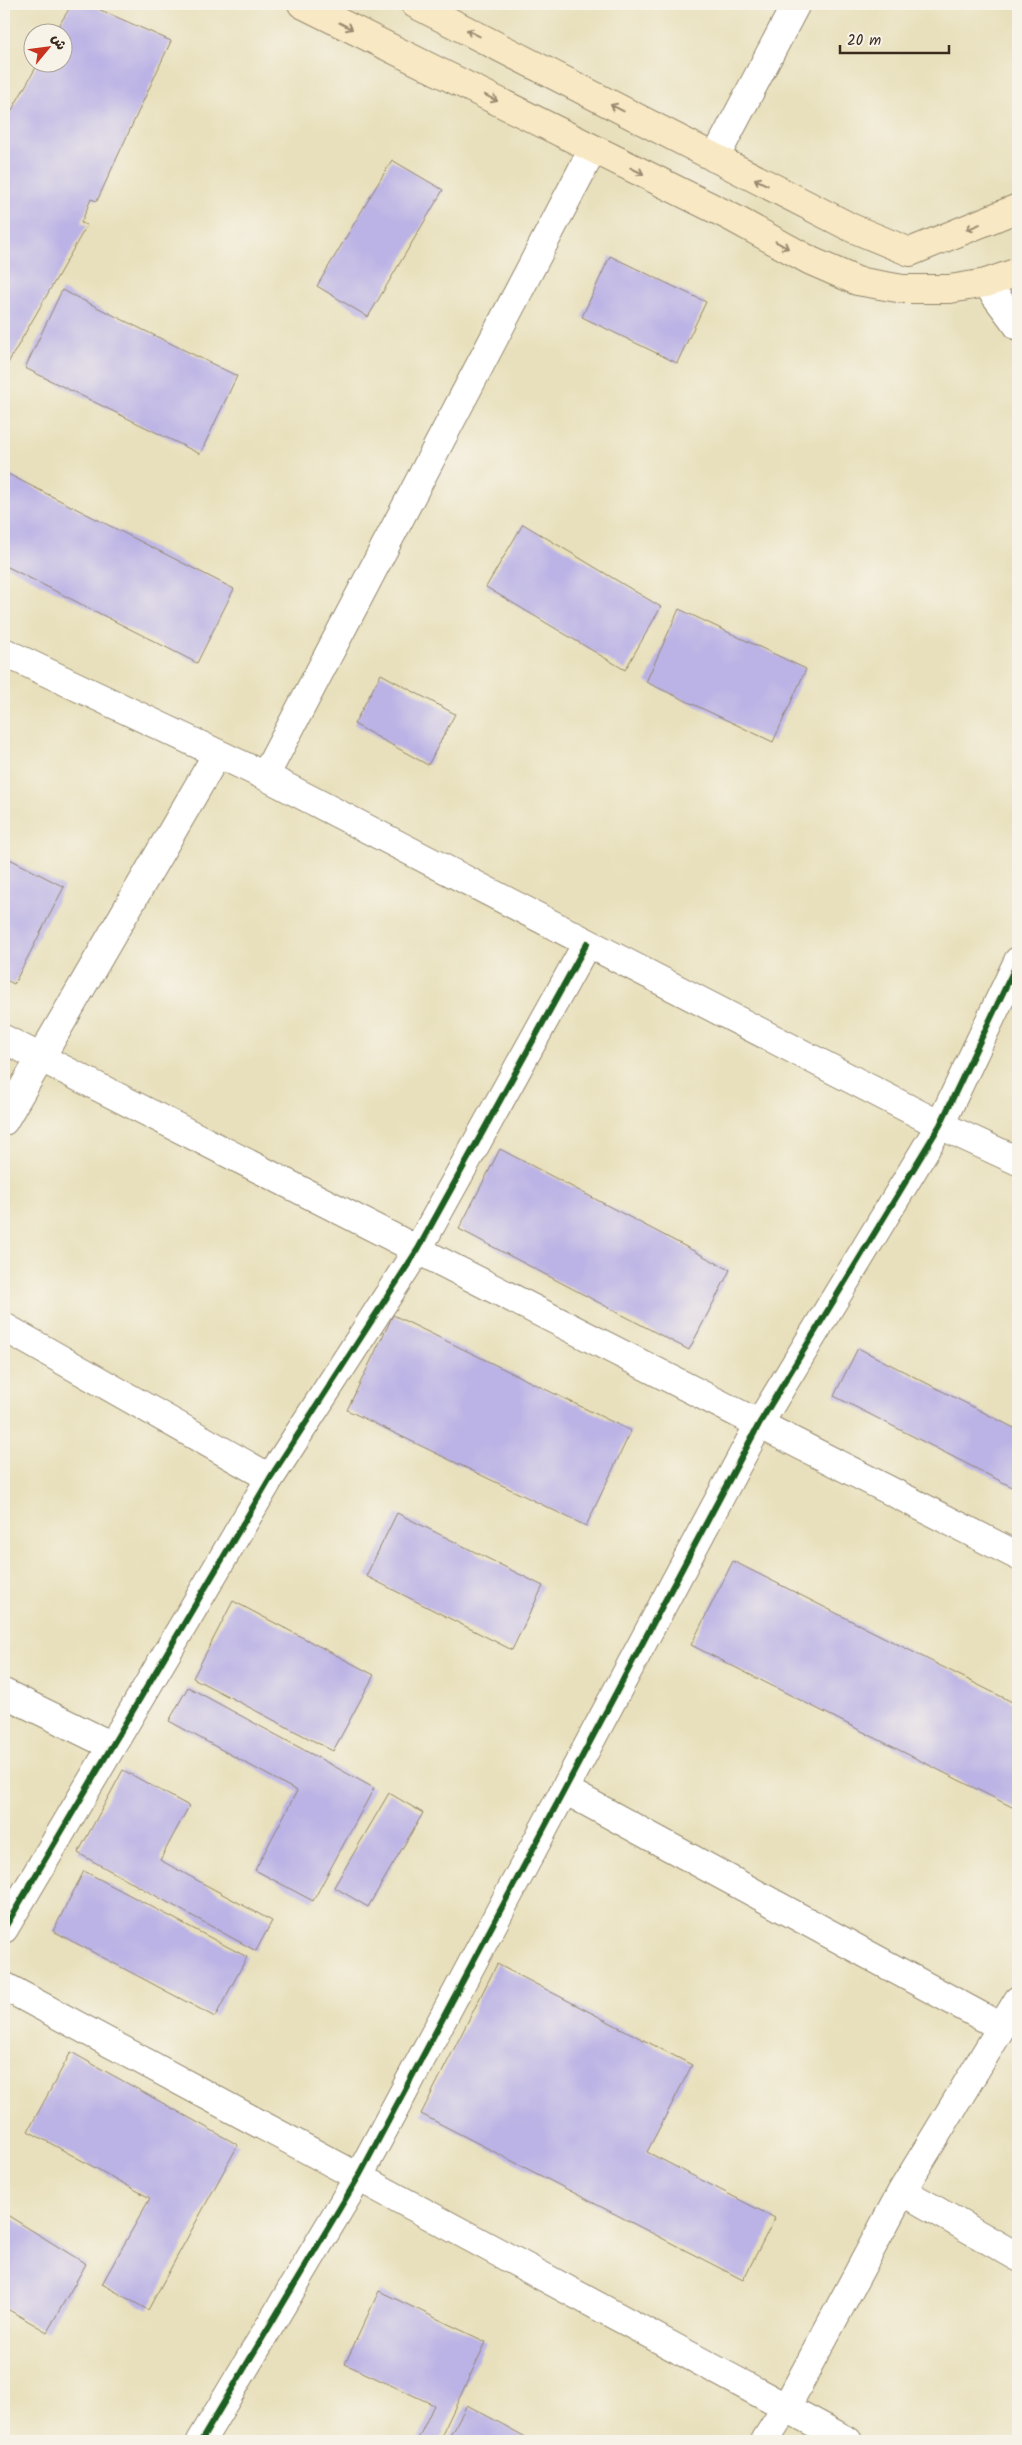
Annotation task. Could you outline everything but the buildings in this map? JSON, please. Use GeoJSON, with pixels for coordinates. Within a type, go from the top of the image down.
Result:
{"type":"FeatureCollection","features":[{"type":"Feature","properties":{"kind":"street"},"geometry":{"type":"LineString","coordinates":[[302,4],[731,217],[811,261],[857,281],[903,289],[950,289],[986,283],[1018,272]]}},
{"type":"Feature","properties":{"kind":"street"},"geometry":{"type":"LineString","coordinates":[[416,4],[852,228],[910,252],[1018,208]]}},
{"type":"Feature","properties":{"kind":"street"},"geometry":{"type":"LineString","coordinates":[[715,158],[796,4]]}},
{"type":"Feature","properties":{"kind":"street"},"geometry":{"type":"LineString","coordinates":[[265,776],[592,149]]}},
{"type":"Feature","properties":{"kind":"street"},"geometry":{"type":"LineString","coordinates":[[986,283],[1018,326]]}},
{"type":"Feature","properties":{"kind":"street"},"geometry":{"type":"LineString","coordinates":[[4,652],[265,776],[940,1126],[1018,1161]]}},
{"type":"Feature","properties":{"kind":"street"},"geometry":{"type":"LineString","coordinates":[[4,1121],[217,754]]}},
{"type":"Feature","properties":{"kind":"street"},"geometry":{"type":"LineString","coordinates":[[4,1930],[270,1478],[418,1249],[587,943]]}},
{"type":"Feature","properties":{"kind":"street"},"geometry":{"type":"LineString","coordinates":[[201,2441],[359,2176],[759,1424],[940,1126],[1018,961]]}},
{"type":"Feature","properties":{"kind":"street"},"geometry":{"type":"LineString","coordinates":[[4,1040],[1018,1556]]}},
{"type":"Feature","properties":{"kind":"street"},"geometry":{"type":"LineString","coordinates":[[4,1327],[270,1478]]}},
{"type":"Feature","properties":{"kind":"street"},"geometry":{"type":"LineString","coordinates":[[4,1693],[112,1746]]}},
{"type":"Feature","properties":{"kind":"street"},"geometry":{"type":"LineString","coordinates":[[565,1790],[1002,2028]]}},
{"type":"Feature","properties":{"kind":"street"},"geometry":{"type":"LineString","coordinates":[[4,1986],[787,2406],[848,2441]]}},
{"type":"Feature","properties":{"kind":"street"},"geometry":{"type":"LineString","coordinates":[[765,2441],[787,2406],[902,2191],[1018,2000]]}},
{"type":"Feature","properties":{"kind":"street"},"geometry":{"type":"LineString","coordinates":[[902,2191],[1018,2257]]}},
{"type":"Feature","properties":{"kind":"cycle path"},"geometry":{"type":"LineString","coordinates":[[4,1929],[270,1478],[418,1249],[587,943]]}},
{"type":"Feature","properties":{"kind":"cycle path"},"geometry":{"type":"LineString","coordinates":[[201,2441],[359,2176],[759,1424],[940,1125],[1018,961]]}}]}
